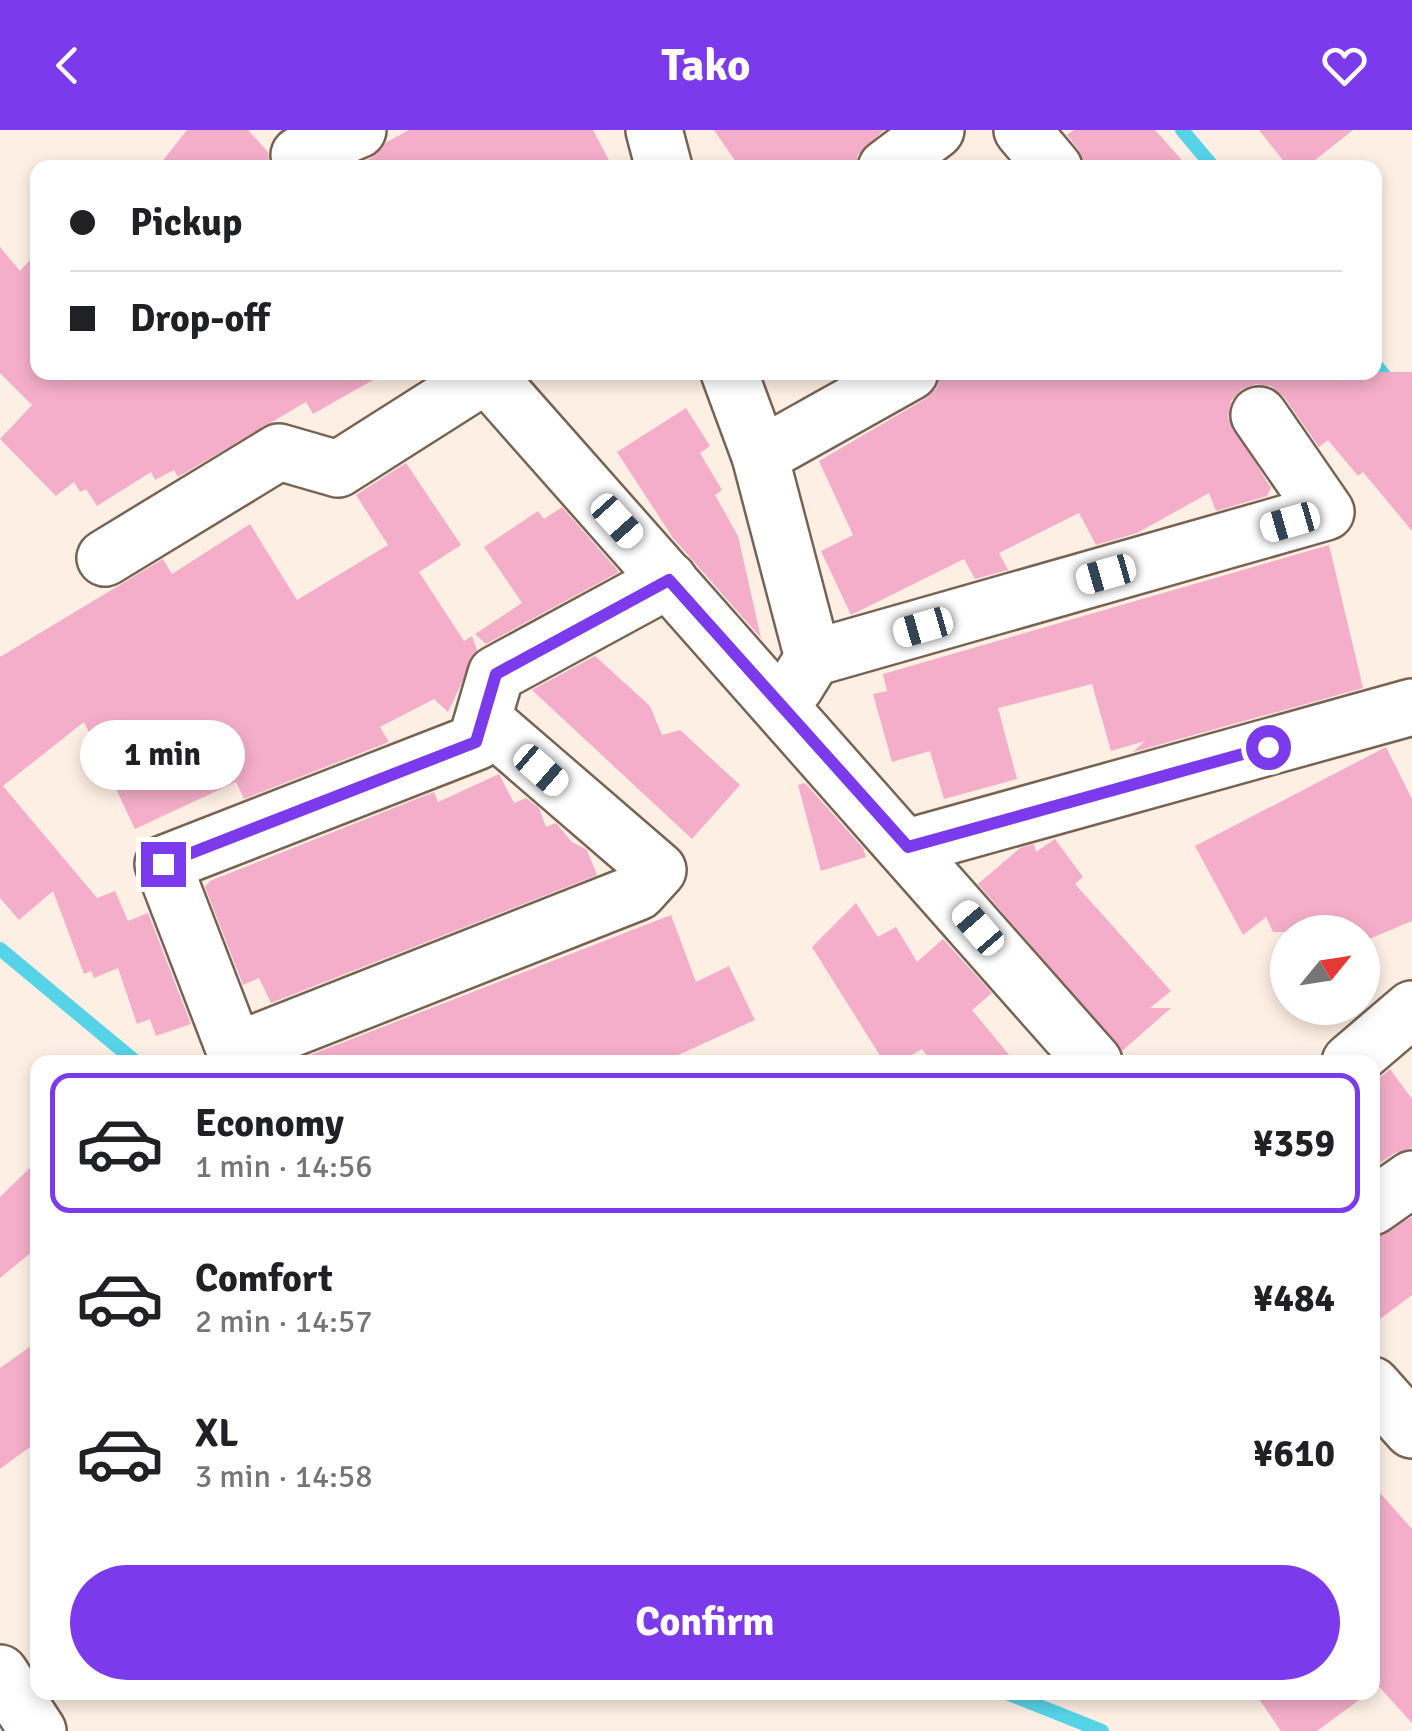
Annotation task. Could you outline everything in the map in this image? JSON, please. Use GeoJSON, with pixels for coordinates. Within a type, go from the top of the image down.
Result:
{"type":"FeatureCollection","features":[{"type":"Feature","properties":{"kind":"street"},"geometry":{"type":"LineString","coordinates":[[296,151],[358,130]]}},
{"type":"Feature","properties":{"kind":"street"},"geometry":{"type":"LineString","coordinates":[[654,130],[662,160]]}},
{"type":"Feature","properties":{"kind":"street"},"geometry":{"type":"LineString","coordinates":[[897,160],[936,130]]}},
{"type":"Feature","properties":{"kind":"street"},"geometry":{"type":"LineString","coordinates":[[1022,130],[1047,160]]}},
{"type":"Feature","properties":{"kind":"street"},"geometry":{"type":"LineString","coordinates":[[105,558],[279,452],[338,469],[476,380]]}},
{"type":"Feature","properties":{"kind":"street"},"geometry":{"type":"LineString","coordinates":[[490,380],[908,847],[1088,1055]]}},
{"type":"Feature","properties":{"kind":"street"},"geometry":{"type":"LineString","coordinates":[[732,380],[760,456],[813,658]]}},
{"type":"Feature","properties":{"kind":"street"},"geometry":{"type":"LineString","coordinates":[[760,456],[896,380]]}},
{"type":"Feature","properties":{"kind":"street"},"geometry":{"type":"LineString","coordinates":[[782,707],[813,658],[1326,512],[1259,415]]}},
{"type":"Feature","properties":{"kind":"street"},"geometry":{"type":"LineString","coordinates":[[482,719],[658,870],[638,892],[235,1051],[163,864],[476,742],[482,719],[496,674],[669,580]]}},
{"type":"Feature","properties":{"kind":"street"},"geometry":{"type":"LineString","coordinates":[[908,847],[1412,707]]}},
{"type":"Feature","properties":{"kind":"street"},"geometry":{"type":"LineString","coordinates":[[1358,1055],[1412,1008]]}},
{"type":"Feature","properties":{"kind":"street"},"geometry":{"type":"LineString","coordinates":[[1380,1201],[1412,1179]]}},
{"type":"Feature","properties":{"kind":"street"},"geometry":{"type":"LineString","coordinates":[[1380,1394],[1412,1430]]}},
{"type":"Feature","properties":{"kind":"street"},"geometry":{"type":"LineString","coordinates":[[0,1673],[38,1731]]}},
{"type":"Feature","properties":{"kind":"building"},"geometry":{"type":"Polygon","coordinates":[[[187,130],[248,130],[268,152],[269,160],[163,160],[187,130]]]}},
{"type":"Feature","properties":{"kind":"building"},"geometry":{"type":"Polygon","coordinates":[[[409,130],[593,130],[609,160],[367,160],[385,143],[409,130]]]}},
{"type":"Feature","properties":{"kind":"building"},"geometry":{"type":"Polygon","coordinates":[[[714,130],[884,130],[857,160],[735,160],[714,130]]]}},
{"type":"Feature","properties":{"kind":"building"},"geometry":{"type":"Polygon","coordinates":[[[1074,130],[1155,130],[1182,160],[1081,160],[1067,135],[1074,130]]]}},
{"type":"Feature","properties":{"kind":"building"},"geometry":{"type":"Polygon","coordinates":[[[1259,130],[1353,130],[1315,160],[1283,160],[1259,130]]]}},
{"type":"Feature","properties":{"kind":"building"},"geometry":{"type":"Polygon","coordinates":[[[0,247],[20,271],[30,260],[30,380],[373,380],[313,414],[306,402],[178,477],[174,470],[155,480],[151,472],[97,506],[86,489],[80,492],[74,482],[56,496],[0,439],[32,405],[0,373],[0,247]]]}},
{"type":"Feature","properties":{"kind":"building"},"geometry":{"type":"Polygon","coordinates":[[[1382,372],[1412,372],[1412,531],[1363,472],[1358,476],[1328,440],[1319,447],[1284,397],[1271,386],[1256,384],[1242,389],[1231,401],[1228,418],[1271,488],[1267,496],[1216,511],[1209,493],[1137,533],[1096,545],[1079,513],[999,553],[1008,570],[975,579],[964,559],[851,615],[821,551],[853,535],[819,461],[925,399],[939,380],[1382,380],[1382,372]]]}},
{"type":"Feature","properties":{"kind":"building"},"geometry":{"type":"Polygon","coordinates":[[[686,408],[710,446],[700,453],[722,490],[715,495],[738,536],[761,638],[673,538],[617,452],[686,408]]]}},
{"type":"Feature","properties":{"kind":"building"},"geometry":{"type":"Polygon","coordinates":[[[406,463],[461,545],[419,572],[464,641],[472,636],[477,650],[448,712],[434,699],[380,727],[389,742],[244,799],[236,782],[135,829],[84,722],[3,786],[97,898],[115,891],[128,921],[148,913],[191,1024],[156,1036],[150,1019],[137,1024],[118,968],[94,978],[91,971],[84,974],[53,891],[19,920],[0,898],[0,657],[163,559],[172,574],[250,524],[297,600],[388,545],[356,495],[406,463]]]}},
{"type":"Feature","properties":{"kind":"building"},"geometry":{"type":"Polygon","coordinates":[[[562,507],[619,572],[486,644],[475,634],[522,603],[484,547],[538,511],[544,519],[562,507]]]}},
{"type":"Feature","properties":{"kind":"building"},"geometry":{"type":"Polygon","coordinates":[[[1329,545],[1363,688],[1133,752],[1145,741],[1111,751],[1092,684],[998,708],[1017,779],[944,799],[930,751],[892,762],[873,694],[887,691],[883,674],[1329,545]]]}},
{"type":"Feature","properties":{"kind":"building"},"geometry":{"type":"Polygon","coordinates":[[[595,656],[650,706],[662,735],[680,730],[740,785],[692,839],[532,690],[595,656]]]}},
{"type":"Feature","properties":{"kind":"building"},"geometry":{"type":"Polygon","coordinates":[[[1386,747],[1412,799],[1412,921],[1380,934],[1380,915],[1270,915],[1270,926],[1266,917],[1243,935],[1195,846],[1386,747]]]}},
{"type":"Feature","properties":{"kind":"building"},"geometry":{"type":"Polygon","coordinates":[[[499,774],[514,803],[526,798],[539,808],[546,827],[556,823],[572,842],[587,850],[597,875],[271,1003],[259,978],[243,985],[205,887],[210,881],[434,792],[438,802],[499,774]]]}},
{"type":"Feature","properties":{"kind":"building"},"geometry":{"type":"Polygon","coordinates":[[[805,783],[863,848],[866,857],[821,871],[798,785],[805,783]]]}},
{"type":"Feature","properties":{"kind":"building"},"geometry":{"type":"Polygon","coordinates":[[[1055,839],[1083,877],[1075,884],[1171,991],[1150,1008],[1171,1008],[1122,1051],[978,884],[1020,848],[1034,844],[1036,852],[1055,839]]]}},
{"type":"Feature","properties":{"kind":"building"},"geometry":{"type":"Polygon","coordinates":[[[856,903],[878,937],[896,927],[917,962],[943,939],[992,993],[972,1010],[1009,1055],[927,1055],[922,1049],[912,1055],[880,1055],[812,947],[856,903]]]}},
{"type":"Feature","properties":{"kind":"building"},"geometry":{"type":"Polygon","coordinates":[[[671,915],[696,982],[729,966],[755,1020],[678,1055],[310,1055],[671,915]]]}},
{"type":"Feature","properties":{"kind":"building"},"geometry":{"type":"Polygon","coordinates":[[[1390,1069],[1412,1099],[1412,1148],[1380,1163],[1380,1077],[1390,1069]]]}},
{"type":"Feature","properties":{"kind":"building"},"geometry":{"type":"Polygon","coordinates":[[[30,1168],[30,1254],[0,1278],[0,1197],[30,1168]]]}},
{"type":"Feature","properties":{"kind":"building"},"geometry":{"type":"Polygon","coordinates":[[[1412,1217],[1412,1295],[1380,1319],[1380,1234],[1412,1217]]]}},
{"type":"Feature","properties":{"kind":"building"},"geometry":{"type":"Polygon","coordinates":[[[30,1347],[30,1447],[0,1469],[0,1368],[30,1347]]]}},
{"type":"Feature","properties":{"kind":"building"},"geometry":{"type":"Polygon","coordinates":[[[1380,1493],[1412,1529],[1412,1723],[1380,1688],[1380,1493]]]}},
{"type":"Feature","properties":{"kind":"building"},"geometry":{"type":"Polygon","coordinates":[[[1260,1700],[1359,1700],[1317,1731],[1281,1731],[1260,1700]]]}},
{"type":"Feature","properties":{"kind":"waterway"},"geometry":{"type":"LineString","coordinates":[[1182,130],[1207,160]]}},
{"type":"Feature","properties":{"kind":"waterway"},"geometry":{"type":"LineString","coordinates":[[1382,373],[1412,410]]}},
{"type":"Feature","properties":{"kind":"waterway"},"geometry":{"type":"LineString","coordinates":[[0,949],[128,1055]]}},
{"type":"Feature","properties":{"kind":"waterway"},"geometry":{"type":"LineString","coordinates":[[1024,1700],[1102,1731]]}},
{"type":"Feature","properties":{"kind":"route"},"geometry":{"type":"LineString","coordinates":[[163,864],[476,742],[496,674],[669,580],[908,847],[1268,747]]}}]}
